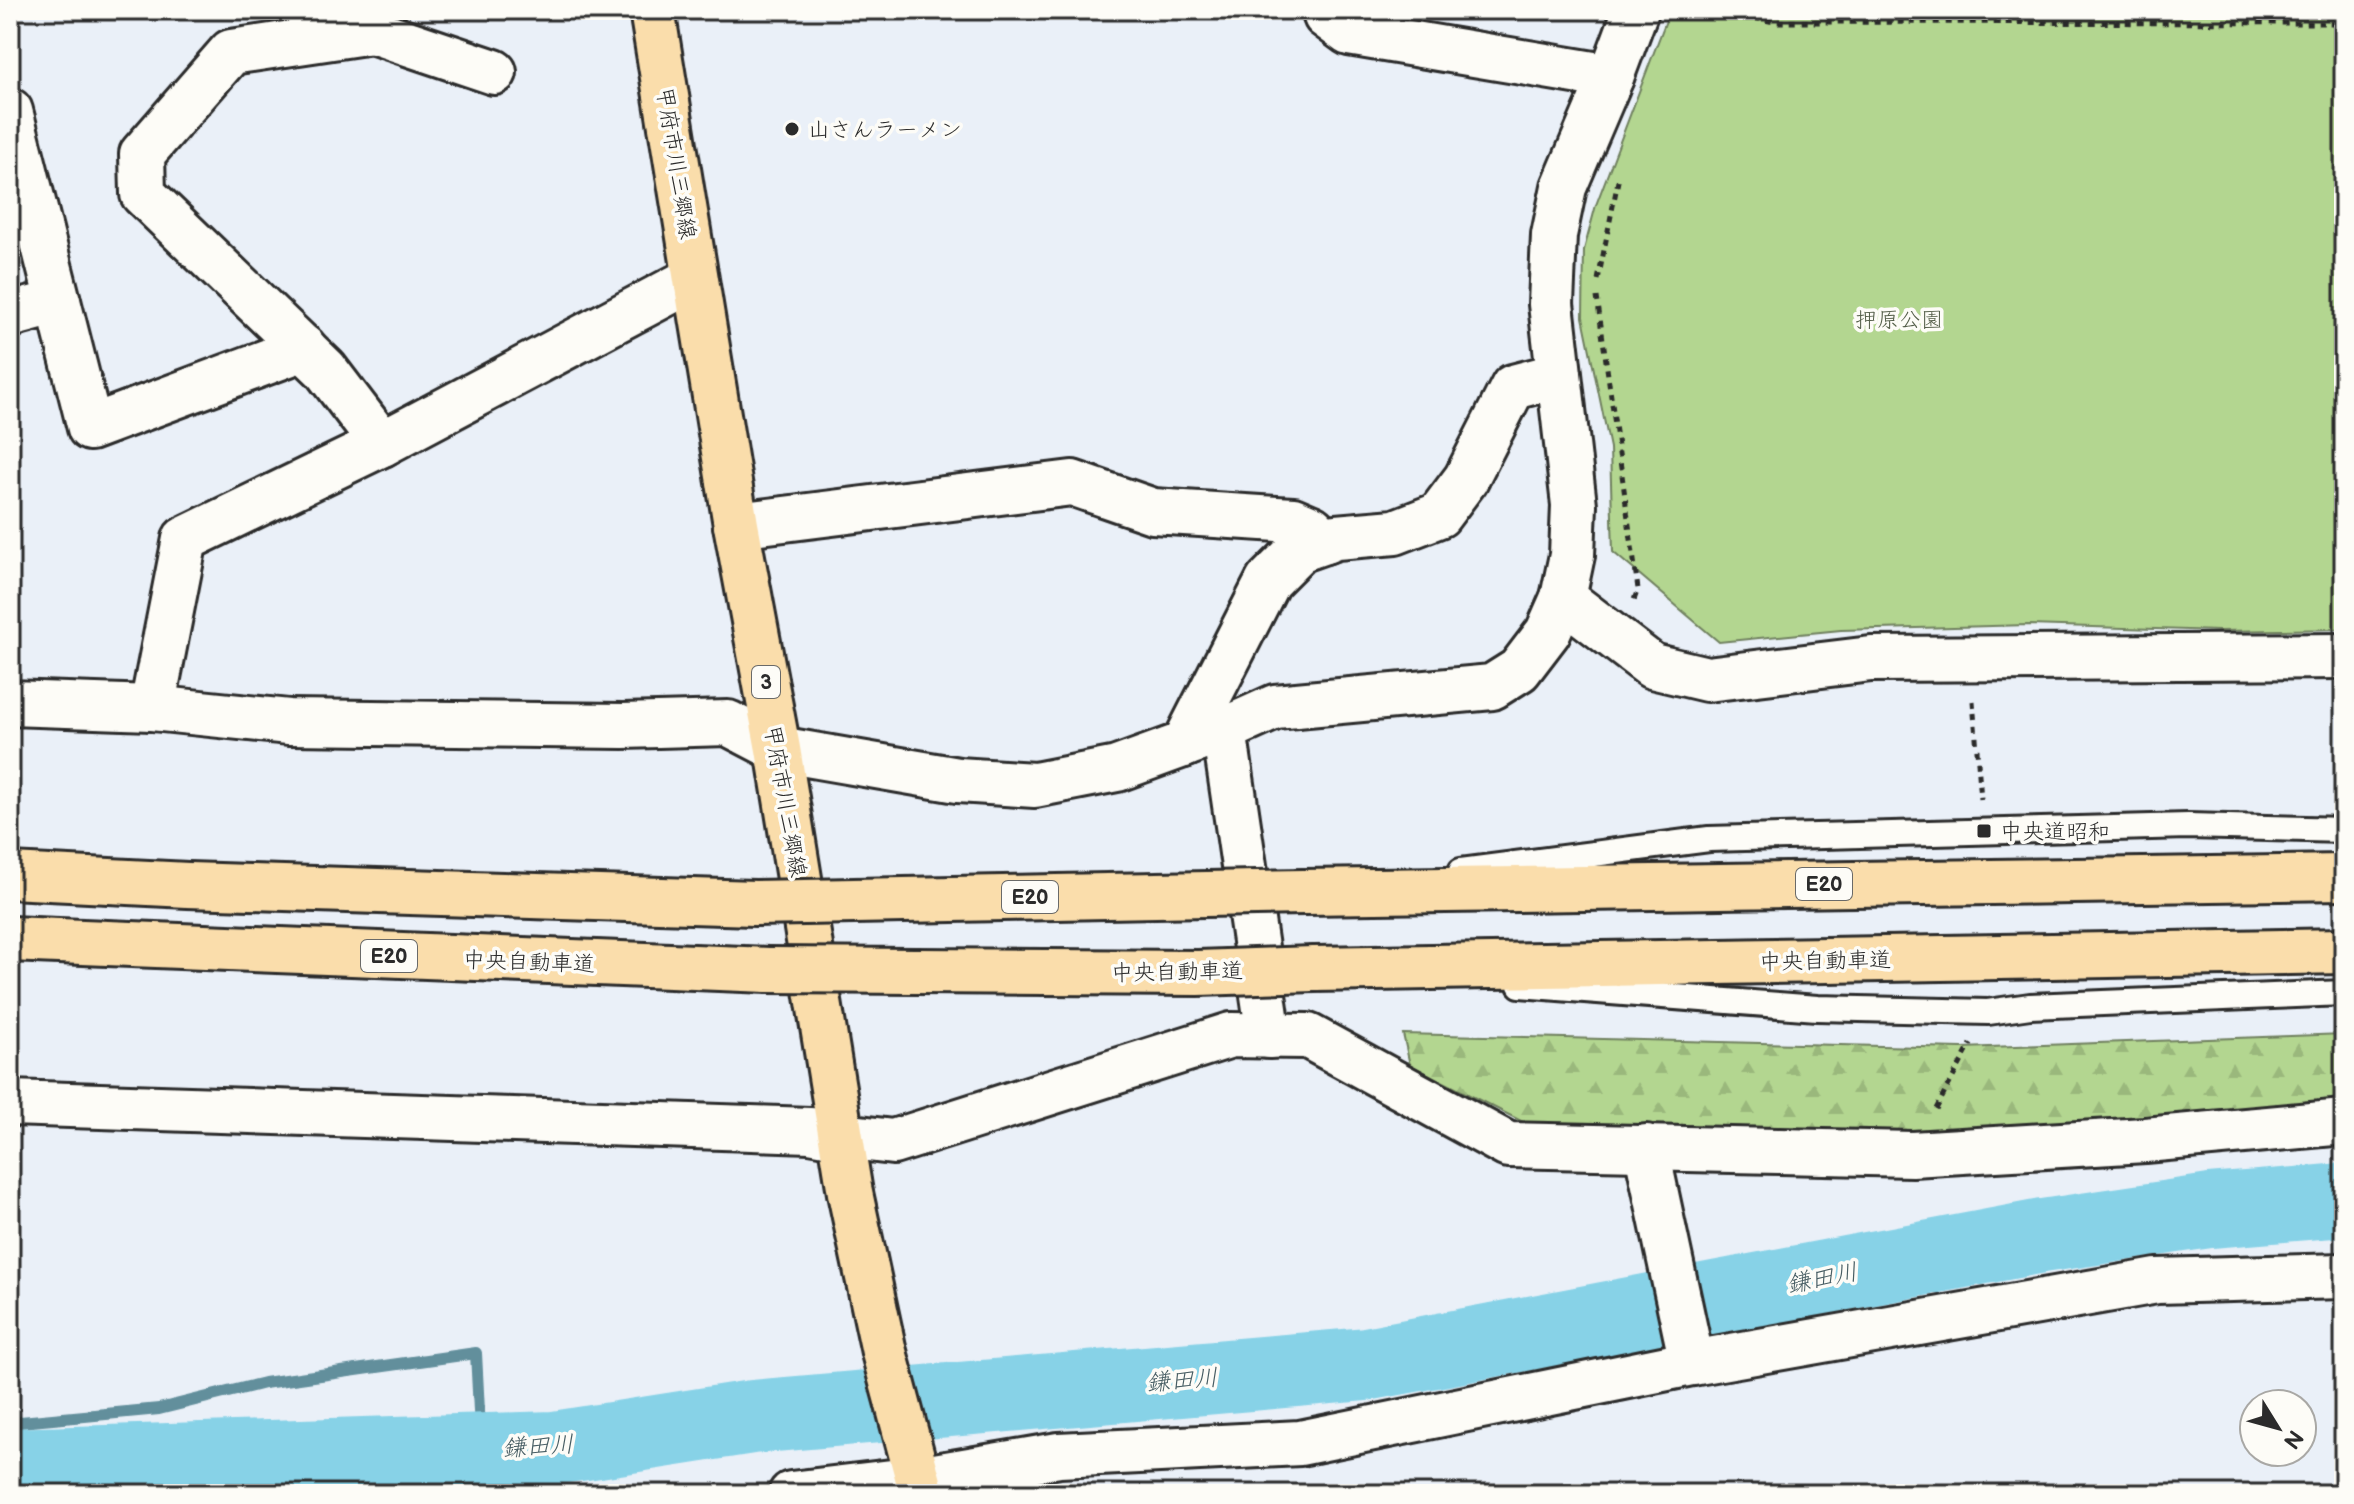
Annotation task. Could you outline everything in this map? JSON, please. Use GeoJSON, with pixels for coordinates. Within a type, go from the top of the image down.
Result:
{"type":"FeatureCollection","features":[{"type":"Feature","properties":{"kind":"main road","name":"甲府市川三郷線"},"geometry":{"type":"LineString","coordinates":[[652,10],[736,525],[778,749],[843,1136],[850,1193],[884,1352],[917,1478]]}},
{"type":"Feature","properties":{"kind":"main road","name":"E20"},"geometry":{"type":"LineString","coordinates":[[10,876],[188,885],[755,903],[2344,877]]}},
{"type":"Feature","properties":{"kind":"main road","name":"中央自動車道"},"geometry":{"type":"LineString","coordinates":[[10,939],[768,970],[1198,973],[2344,951]]}},
{"type":"Feature","properties":{"kind":"street"},"geometry":{"type":"LineString","coordinates":[[1324,10],[1326,16],[1349,33],[1611,77]]}},
{"type":"Feature","properties":{"kind":"street"},"geometry":{"type":"LineString","coordinates":[[10,703],[152,708],[289,722],[623,726],[728,723],[778,749],[958,780],[1035,785],[1117,769],[1275,707],[1492,687],[1519,670],[1548,632],[1563,598],[1572,555],[1574,505],[1551,304],[1554,235],[1564,187],[1636,10]]}},
{"type":"Feature","properties":{"kind":"street"},"geometry":{"type":"LineString","coordinates":[[382,444],[325,369],[143,194],[142,154],[231,52],[372,31],[494,72]]}},
{"type":"Feature","properties":{"kind":"street"},"geometry":{"type":"LineString","coordinates":[[10,111],[90,428],[304,348]]}},
{"type":"Feature","properties":{"kind":"street"},"geometry":{"type":"LineString","coordinates":[[152,708],[185,539],[382,444],[695,278]]}},
{"type":"Feature","properties":{"kind":"street"},"geometry":{"type":"LineString","coordinates":[[10,315],[58,302]]}},
{"type":"Feature","properties":{"kind":"street"},"geometry":{"type":"LineString","coordinates":[[1269,1036],[1204,737],[1268,581],[1299,550],[1336,537],[1395,532],[1439,515],[1466,479],[1513,387],[1559,375]]}},
{"type":"Feature","properties":{"kind":"street"},"geometry":{"type":"LineString","coordinates":[[736,525],[1072,483],[1153,511],[1293,520],[1312,528],[1325,541]]}},
{"type":"Feature","properties":{"kind":"street"},"geometry":{"type":"LineString","coordinates":[[1563,598],[1652,666],[1707,679],[1871,659],[2344,656]]}},
{"type":"Feature","properties":{"kind":"street"},"geometry":{"type":"LineString","coordinates":[[10,1103],[810,1130],[893,1142],[1231,1035],[1308,1036],[1508,1145],[1912,1154],[2145,1140],[2344,1122]]}},
{"type":"Feature","properties":{"kind":"street"},"geometry":{"type":"LineString","coordinates":[[1646,1147],[1692,1363]]}},
{"type":"Feature","properties":{"kind":"street"},"geometry":{"type":"LineString","coordinates":[[791,1494],[1059,1455],[1300,1443],[1692,1363],[2157,1281],[2344,1276]]}},
{"type":"Feature","properties":{"kind":"lane"},"geometry":{"type":"LineString","coordinates":[[1304,892],[1709,839],[2188,826],[2344,830]]}},
{"type":"Feature","properties":{"kind":"lane"},"geometry":{"type":"LineString","coordinates":[[1314,969],[1817,1008],[1988,1012],[2030,1006],[2344,993]]}},
{"type":"Feature","properties":{"kind":"path"},"geometry":{"type":"LineString","coordinates":[[1719,10],[1774,22],[2344,23]]}},
{"type":"Feature","properties":{"kind":"path"},"geometry":{"type":"LineString","coordinates":[[1621,644],[1638,589],[1596,290],[1623,165]]}},
{"type":"Feature","properties":{"kind":"path"},"geometry":{"type":"LineString","coordinates":[[1969,659],[1984,831]]}},
{"type":"Feature","properties":{"kind":"path"},"geometry":{"type":"LineString","coordinates":[[1912,1154],[1988,1012]]}},
{"type":"Feature","properties":{"kind":"green space","name":"押原公園"},"geometry":{"type":"Polygon","coordinates":[[[1670,10],[2344,10],[2344,629],[2219,631],[2029,625],[1841,630],[1719,642],[1613,552],[1610,448],[1583,317],[1584,250],[1596,205],[1670,10]]]}},
{"type":"Feature","properties":{"kind":"green space"},"geometry":{"type":"Polygon","coordinates":[[[1403,1034],[1962,1048],[2344,1034],[2344,1105],[2035,1137],[1527,1124],[1410,1065],[1403,1034]]]}},
{"type":"Feature","properties":{"kind":"waterway","name":"鎌田川"},"geometry":{"type":"LineString","coordinates":[[10,1465],[554,1448],[752,1417],[1366,1364],[2042,1236],[2210,1211],[2344,1200]]}},
{"type":"Feature","properties":{"kind":"waterway"},"geometry":{"type":"LineString","coordinates":[[10,1423],[159,1409],[264,1383],[476,1353],[481,1450]]}},
{"type":"Feature","properties":{"kind":"place","name":"山さんラーメン"},"geometry":{"type":"Point","coordinates":[792,129]}},
{"type":"Feature","properties":{"kind":"place","name":"中央道昭和"},"geometry":{"type":"Point","coordinates":[1984,831]}}]}
